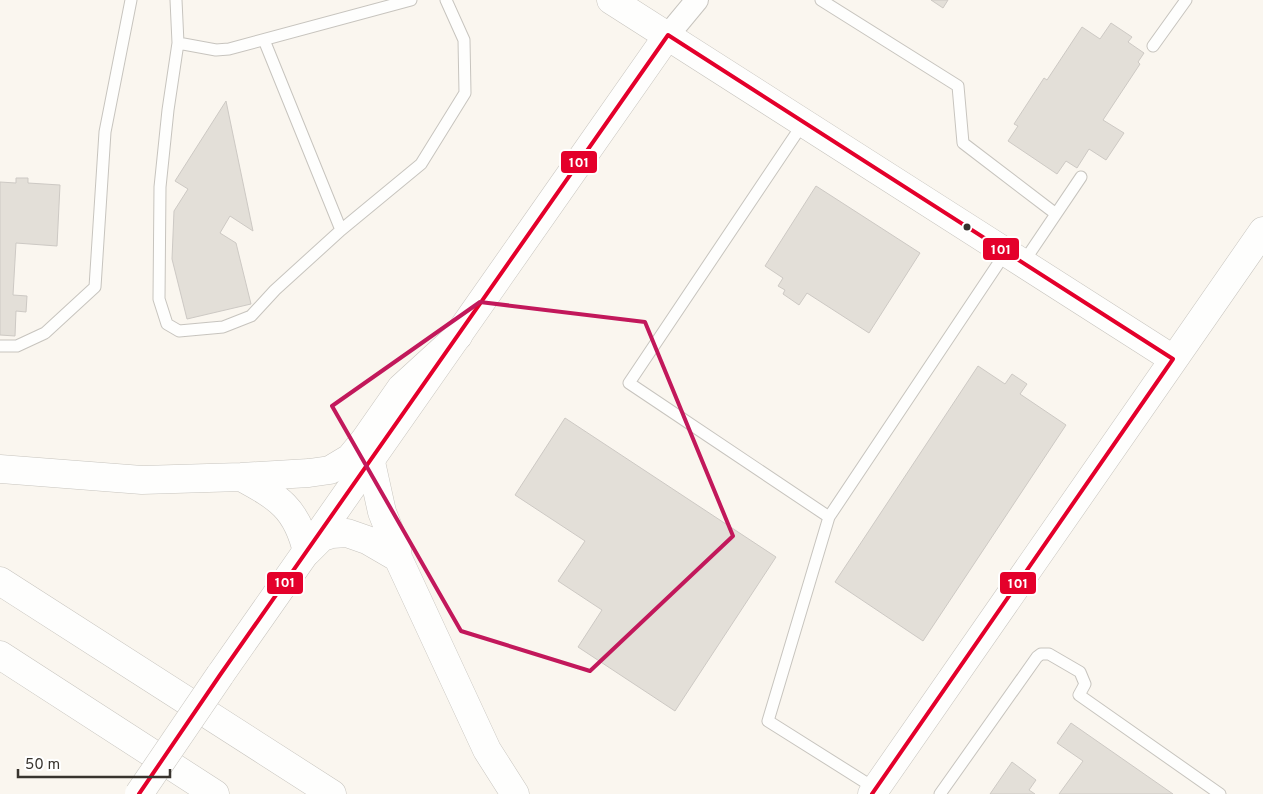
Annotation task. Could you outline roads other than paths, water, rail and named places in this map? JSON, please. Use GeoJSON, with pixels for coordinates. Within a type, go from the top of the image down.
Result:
{"type":"FeatureCollection","features":[{"type":"Feature","properties":{"kind":"main road"},"geometry":{"type":"LineString","coordinates":[[612,0],[668,34],[1173,359]]}},
{"type":"Feature","properties":{"kind":"main road"},"geometry":{"type":"LineString","coordinates":[[139,794],[220,675],[371,462],[668,34]]}},
{"type":"Feature","properties":{"kind":"main road"},"geometry":{"type":"LineString","coordinates":[[878,792],[1173,359],[1263,231]]}},
{"type":"Feature","properties":{"kind":"main road"},"geometry":{"type":"LineString","coordinates":[[0,469],[142,480],[309,474],[330,470],[350,458],[401,388],[458,336]]}},
{"type":"Feature","properties":{"kind":"main road"},"geometry":{"type":"LineString","coordinates":[[371,462],[382,512],[397,550],[398,558],[487,750],[515,794]]}},
{"type":"Feature","properties":{"kind":"main road"},"geometry":{"type":"LineString","coordinates":[[240,477],[275,497],[287,508],[296,520],[307,552]]}},
{"type":"Feature","properties":{"kind":"main road"},"geometry":{"type":"LineString","coordinates":[[307,552],[322,537],[347,533],[368,540],[398,558]]}},
{"type":"Feature","properties":{"kind":"main road"},"geometry":{"type":"LineString","coordinates":[[0,581],[332,794]]}},
{"type":"Feature","properties":{"kind":"main road"},"geometry":{"type":"LineString","coordinates":[[0,654],[215,794]]}},
{"type":"Feature","properties":{"kind":"street"},"geometry":{"type":"LineString","coordinates":[[668,34],[698,0]]}},
{"type":"Feature","properties":{"kind":"lane"},"geometry":{"type":"LineString","coordinates":[[0,346],[17,346],[45,333],[95,287],[105,132],[131,0]]}},
{"type":"Feature","properties":{"kind":"lane"},"geometry":{"type":"LineString","coordinates":[[176,0],[178,43],[168,110],[160,186],[159,299],[167,324],[179,331],[223,327],[251,316],[275,290],[341,230],[421,164],[465,93],[464,40],[446,0]]}},
{"type":"Feature","properties":{"kind":"lane"},"geometry":{"type":"LineString","coordinates":[[178,43],[216,50],[264,40],[411,0]]}},
{"type":"Feature","properties":{"kind":"lane"},"geometry":{"type":"LineString","coordinates":[[821,0],[958,86],[963,143],[1056,214]]}},
{"type":"Feature","properties":{"kind":"lane"},"geometry":{"type":"LineString","coordinates":[[1153,46],[1186,0]]}},
{"type":"Feature","properties":{"kind":"lane"},"geometry":{"type":"LineString","coordinates":[[264,40],[341,230]]}},
{"type":"Feature","properties":{"kind":"lane"},"geometry":{"type":"LineString","coordinates":[[804,122],[629,384],[829,517]]}},
{"type":"Feature","properties":{"kind":"lane"},"geometry":{"type":"LineString","coordinates":[[878,792],[768,721],[829,517],[1015,258],[1056,214],[1082,177]]}},
{"type":"Feature","properties":{"kind":"lane"},"geometry":{"type":"LineString","coordinates":[[940,794],[1037,657],[1041,654],[1049,654],[1080,672],[1084,684],[1079,695],[1220,794]]}}]}
